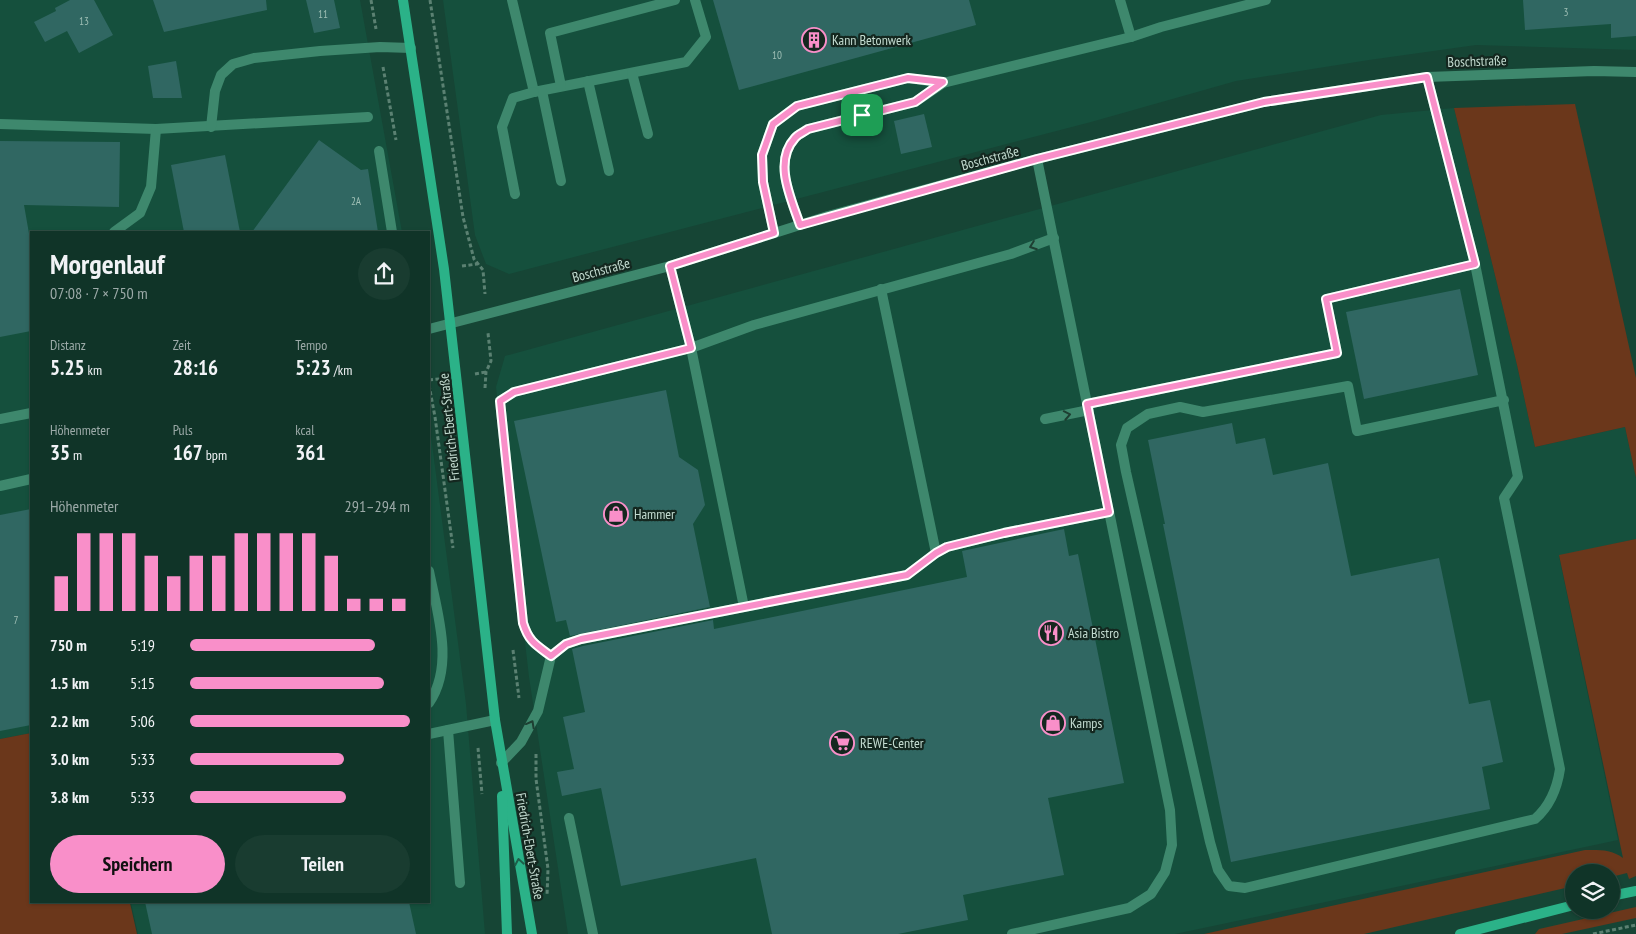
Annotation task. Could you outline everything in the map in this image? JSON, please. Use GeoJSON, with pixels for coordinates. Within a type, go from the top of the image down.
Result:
{"type":"FeatureCollection","features":[{"type":"Feature","properties":{"kind":"main road","name":"Friedrich-Ebert-Straße"},"geometry":{"type":"LineString","coordinates":[[403,0],[440,239],[451,324],[495,720],[532,934]]}},
{"type":"Feature","properties":{"kind":"main road","name":"Friedrich-Ebert-Straße"},"geometry":{"type":"LineString","coordinates":[[502,763],[507,934]]}},
{"type":"Feature","properties":{"kind":"main road"},"geometry":{"type":"LineString","coordinates":[[1620,894],[1636,891]]}},
{"type":"Feature","properties":{"kind":"main road"},"geometry":{"type":"LineString","coordinates":[[1460,934],[1565,907]]}},
{"type":"Feature","properties":{"kind":"street"},"geometry":{"type":"LineString","coordinates":[[512,0],[562,181]]}},
{"type":"Feature","properties":{"kind":"street"},"geometry":{"type":"LineString","coordinates":[[561,86],[550,33],[675,0]]}},
{"type":"Feature","properties":{"kind":"street"},"geometry":{"type":"LineString","coordinates":[[515,194],[502,127],[513,98],[561,86],[686,62],[706,37],[695,0]]}},
{"type":"Feature","properties":{"kind":"street"},"geometry":{"type":"LineString","coordinates":[[1120,0],[1130,37]]}},
{"type":"Feature","properties":{"kind":"street"},"geometry":{"type":"LineString","coordinates":[[774,233],[763,182],[762,155],[773,124],[797,106],[908,78],[943,82],[1130,37],[1243,3],[1266,0]]}},
{"type":"Feature","properties":{"kind":"street"},"geometry":{"type":"LineString","coordinates":[[211,127],[214,91],[221,75],[233,64],[254,58],[380,47],[411,48]]}},
{"type":"Feature","properties":{"kind":"street","name":"Boschstraße"},"geometry":{"type":"LineString","coordinates":[[430,329],[670,266],[800,225],[1037,159],[1264,102],[1427,77],[1594,70],[1636,72]]}},
{"type":"Feature","properties":{"kind":"street"},"geometry":{"type":"LineString","coordinates":[[632,72],[648,134]]}},
{"type":"Feature","properties":{"kind":"street"},"geometry":{"type":"LineString","coordinates":[[1427,77],[1475,264],[1504,400],[1518,477],[1504,498],[1560,770],[1558,785],[1546,810],[1535,819],[1245,888],[1230,886],[1218,870],[1210,842],[1126,472],[1121,445],[1128,428],[1148,414],[1180,407],[1203,412],[1348,386],[1357,431],[1504,400]]}},
{"type":"Feature","properties":{"kind":"street"},"geometry":{"type":"LineString","coordinates":[[588,81],[609,171]]}},
{"type":"Feature","properties":{"kind":"street"},"geometry":{"type":"LineString","coordinates":[[800,225],[784,175],[786,153],[795,137],[808,129],[915,102],[943,82]]}},
{"type":"Feature","properties":{"kind":"street"},"geometry":{"type":"LineString","coordinates":[[0,124],[156,129],[368,117]]}},
{"type":"Feature","properties":{"kind":"street"},"geometry":{"type":"LineString","coordinates":[[115,231],[140,213],[151,187],[156,129]]}},
{"type":"Feature","properties":{"kind":"street"},"geometry":{"type":"LineString","coordinates":[[379,151],[392,231]]}},
{"type":"Feature","properties":{"kind":"street"},"geometry":{"type":"LineString","coordinates":[[1012,934],[1129,908],[1151,894],[1165,872],[1172,845],[1170,810],[1037,159]]}},
{"type":"Feature","properties":{"kind":"street"},"geometry":{"type":"LineString","coordinates":[[551,656],[536,646],[527,636],[523,623],[500,401],[514,392],[691,348],[754,324],[1011,254],[1054,238]]}},
{"type":"Feature","properties":{"kind":"street"},"geometry":{"type":"LineString","coordinates":[[1045,419],[1088,407],[1337,353],[1326,299],[1475,264]]}},
{"type":"Feature","properties":{"kind":"street"},"geometry":{"type":"LineString","coordinates":[[670,266],[691,348],[744,607]]}},
{"type":"Feature","properties":{"kind":"street"},"geometry":{"type":"LineString","coordinates":[[881,289],[936,553]]}},
{"type":"Feature","properties":{"kind":"street"},"geometry":{"type":"LineString","coordinates":[[0,419],[30,413]]}},
{"type":"Feature","properties":{"kind":"street"},"geometry":{"type":"LineString","coordinates":[[0,486],[30,479]]}},
{"type":"Feature","properties":{"kind":"street"},"geometry":{"type":"LineString","coordinates":[[502,763],[521,742],[538,711],[551,656],[566,644],[581,639],[808,593],[907,575],[947,547],[1004,533],[1109,512]]}},
{"type":"Feature","properties":{"kind":"street"},"geometry":{"type":"LineString","coordinates":[[430,576],[443,658],[438,686],[430,701]]}},
{"type":"Feature","properties":{"kind":"street"},"geometry":{"type":"LineString","coordinates":[[430,734],[495,720]]}},
{"type":"Feature","properties":{"kind":"street"},"geometry":{"type":"LineString","coordinates":[[448,730],[460,882]]}},
{"type":"Feature","properties":{"kind":"street"},"geometry":{"type":"LineString","coordinates":[[569,818],[593,934]]}},
{"type":"Feature","properties":{"kind":"path"},"geometry":{"type":"LineString","coordinates":[[371,0],[397,145]]}},
{"type":"Feature","properties":{"kind":"path"},"geometry":{"type":"LineString","coordinates":[[430,390],[455,557]]}},
{"type":"Feature","properties":{"kind":"path"},"geometry":{"type":"LineString","coordinates":[[476,723],[482,795]]}},
{"type":"Feature","properties":{"kind":"path"},"geometry":{"type":"LineString","coordinates":[[1593,934],[1636,925]]}},
{"type":"Feature","properties":{"kind":"shaded area"},"geometry":{"type":"Polygon","coordinates":[[[0,0],[360,0],[402,231],[30,231],[30,733],[0,739],[0,0]]]}},
{"type":"Feature","properties":{"kind":"shaded area"},"geometry":{"type":"Polygon","coordinates":[[[443,0],[1636,0],[1636,50],[1476,45],[1236,81],[1091,122],[509,274],[486,264],[475,235],[443,0]]]}},
{"type":"Feature","properties":{"kind":"shaded area"},"geometry":{"type":"Polygon","coordinates":[[[1575,104],[1636,378],[1636,478],[1625,427],[1535,447],[1517,365],[1454,108],[1575,104]]]}},
{"type":"Feature","properties":{"kind":"shaded area"},"geometry":{"type":"Polygon","coordinates":[[[1454,108],[1517,365],[1535,447],[1625,427],[1636,478],[1636,539],[1559,556],[1618,840],[1175,934],[568,934],[529,677],[496,387],[505,356],[1381,115],[1454,108]]]}},
{"type":"Feature","properties":{"kind":"shaded area"},"geometry":{"type":"Polygon","coordinates":[[[430,429],[466,704],[485,934],[138,934],[131,903],[430,903],[430,429]]]}},
{"type":"Feature","properties":{"kind":"shaded area"},"geometry":{"type":"Polygon","coordinates":[[[1636,539],[1636,876],[1629,879],[1627,873],[1620,875],[1620,864],[1565,864],[1565,888],[1364,934],[1204,934],[1585,850],[1600,850],[1623,858],[1559,555],[1636,539]]]}},
{"type":"Feature","properties":{"kind":"shaded area"},"geometry":{"type":"Polygon","coordinates":[[[30,733],[30,903],[130,903],[137,934],[0,934],[0,739],[30,733]]]}},
{"type":"Feature","properties":{"kind":"shaded area"},"geometry":{"type":"Polygon","coordinates":[[[1636,907],[1636,918],[1562,934],[1535,934],[1539,929],[1583,919],[1620,919],[1620,911],[1636,907]]]}},
{"type":"Feature","properties":{"kind":"building"},"geometry":{"type":"Polygon","coordinates":[[[70,0],[94,0],[113,35],[79,53],[67,31],[45,42],[34,22],[56,11],[55,8],[70,0]]]}},
{"type":"Feature","properties":{"kind":"building"},"geometry":{"type":"Polygon","coordinates":[[[153,0],[266,0],[267,10],[164,32],[153,0]]]}},
{"type":"Feature","properties":{"kind":"building"},"geometry":{"type":"Polygon","coordinates":[[[306,0],[334,0],[340,28],[314,33],[306,0]]]}},
{"type":"Feature","properties":{"kind":"building","name":"Kann Betonwerk"},"geometry":{"type":"Polygon","coordinates":[[[713,0],[969,0],[976,25],[739,90],[713,0]]]}},
{"type":"Feature","properties":{"kind":"building"},"geometry":{"type":"Polygon","coordinates":[[[1523,0],[1636,0],[1636,36],[1611,38],[1611,24],[1525,30],[1523,0]]]}},
{"type":"Feature","properties":{"kind":"building"},"geometry":{"type":"Polygon","coordinates":[[[176,61],[182,98],[153,98],[148,66],[176,61]]]}},
{"type":"Feature","properties":{"kind":"building"},"geometry":{"type":"Polygon","coordinates":[[[924,114],[932,147],[901,154],[894,121],[924,114]]]}},
{"type":"Feature","properties":{"kind":"building"},"geometry":{"type":"Polygon","coordinates":[[[319,140],[361,170],[368,169],[378,231],[253,231],[319,140]]]}},
{"type":"Feature","properties":{"kind":"building"},"geometry":{"type":"Polygon","coordinates":[[[0,141],[120,142],[119,207],[24,205],[30,239],[30,331],[0,337],[0,141]]]}},
{"type":"Feature","properties":{"kind":"building"},"geometry":{"type":"Polygon","coordinates":[[[225,155],[240,231],[184,231],[171,165],[225,155]]]}},
{"type":"Feature","properties":{"kind":"building"},"geometry":{"type":"Polygon","coordinates":[[[1460,289],[1478,375],[1364,399],[1346,312],[1460,289]]]}},
{"type":"Feature","properties":{"kind":"building","name":"Hammer"},"geometry":{"type":"Polygon","coordinates":[[[666,390],[679,457],[698,470],[705,505],[693,524],[710,607],[570,636],[566,620],[556,622],[514,421],[666,390]]]}},
{"type":"Feature","properties":{"kind":"building"},"geometry":{"type":"Polygon","coordinates":[[[1232,423],[1236,444],[1265,438],[1273,475],[1328,463],[1351,576],[1439,558],[1469,704],[1490,700],[1503,762],[1482,767],[1490,809],[1231,862],[1148,440],[1232,423]]]}},
{"type":"Feature","properties":{"kind":"building"},"geometry":{"type":"Polygon","coordinates":[[[30,509],[30,725],[0,731],[0,515],[30,509]]]}},
{"type":"Feature","properties":{"kind":"building","name":"REWE-Center"},"geometry":{"type":"Polygon","coordinates":[[[1064,529],[1069,556],[1078,554],[1124,783],[1048,798],[1064,875],[963,895],[968,920],[898,934],[772,934],[756,858],[621,886],[601,788],[562,796],[557,772],[574,769],[563,717],[585,712],[572,649],[713,620],[714,629],[967,577],[962,551],[1064,529]]]}},
{"type":"Feature","properties":{"kind":"building"},"geometry":{"type":"Polygon","coordinates":[[[145,903],[409,903],[416,934],[152,934],[145,903]]]}},
{"type":"Feature","properties":{"kind":"place","name":"Kann Betonwerk"},"geometry":{"type":"Point","coordinates":[814,40]}},
{"type":"Feature","properties":{"kind":"place","name":"Hammer"},"geometry":{"type":"Point","coordinates":[616,514]}},
{"type":"Feature","properties":{"kind":"place","name":"Asia Bistro"},"geometry":{"type":"Point","coordinates":[1051,633]}},
{"type":"Feature","properties":{"kind":"place","name":"Kamps"},"geometry":{"type":"Point","coordinates":[1053,723]}},
{"type":"Feature","properties":{"kind":"place","name":"REWE-Center"},"geometry":{"type":"Point","coordinates":[842,743]}},
{"type":"Feature","properties":{"kind":"route"},"geometry":{"type":"LineString","coordinates":[[1427,77],[1475,264],[1326,299],[1337,353],[1087,404],[1109,512],[1004,533],[947,547],[907,575],[581,639],[566,644],[551,656],[536,646],[527,636],[523,623],[500,401],[514,392],[691,348],[670,266],[774,233],[763,182],[762,155],[773,124],[797,106],[908,78],[943,82],[915,102],[862,115],[808,129],[795,137],[786,153],[784,175],[800,225],[1037,159],[1264,102],[1358,86],[1427,77]]}}]}
